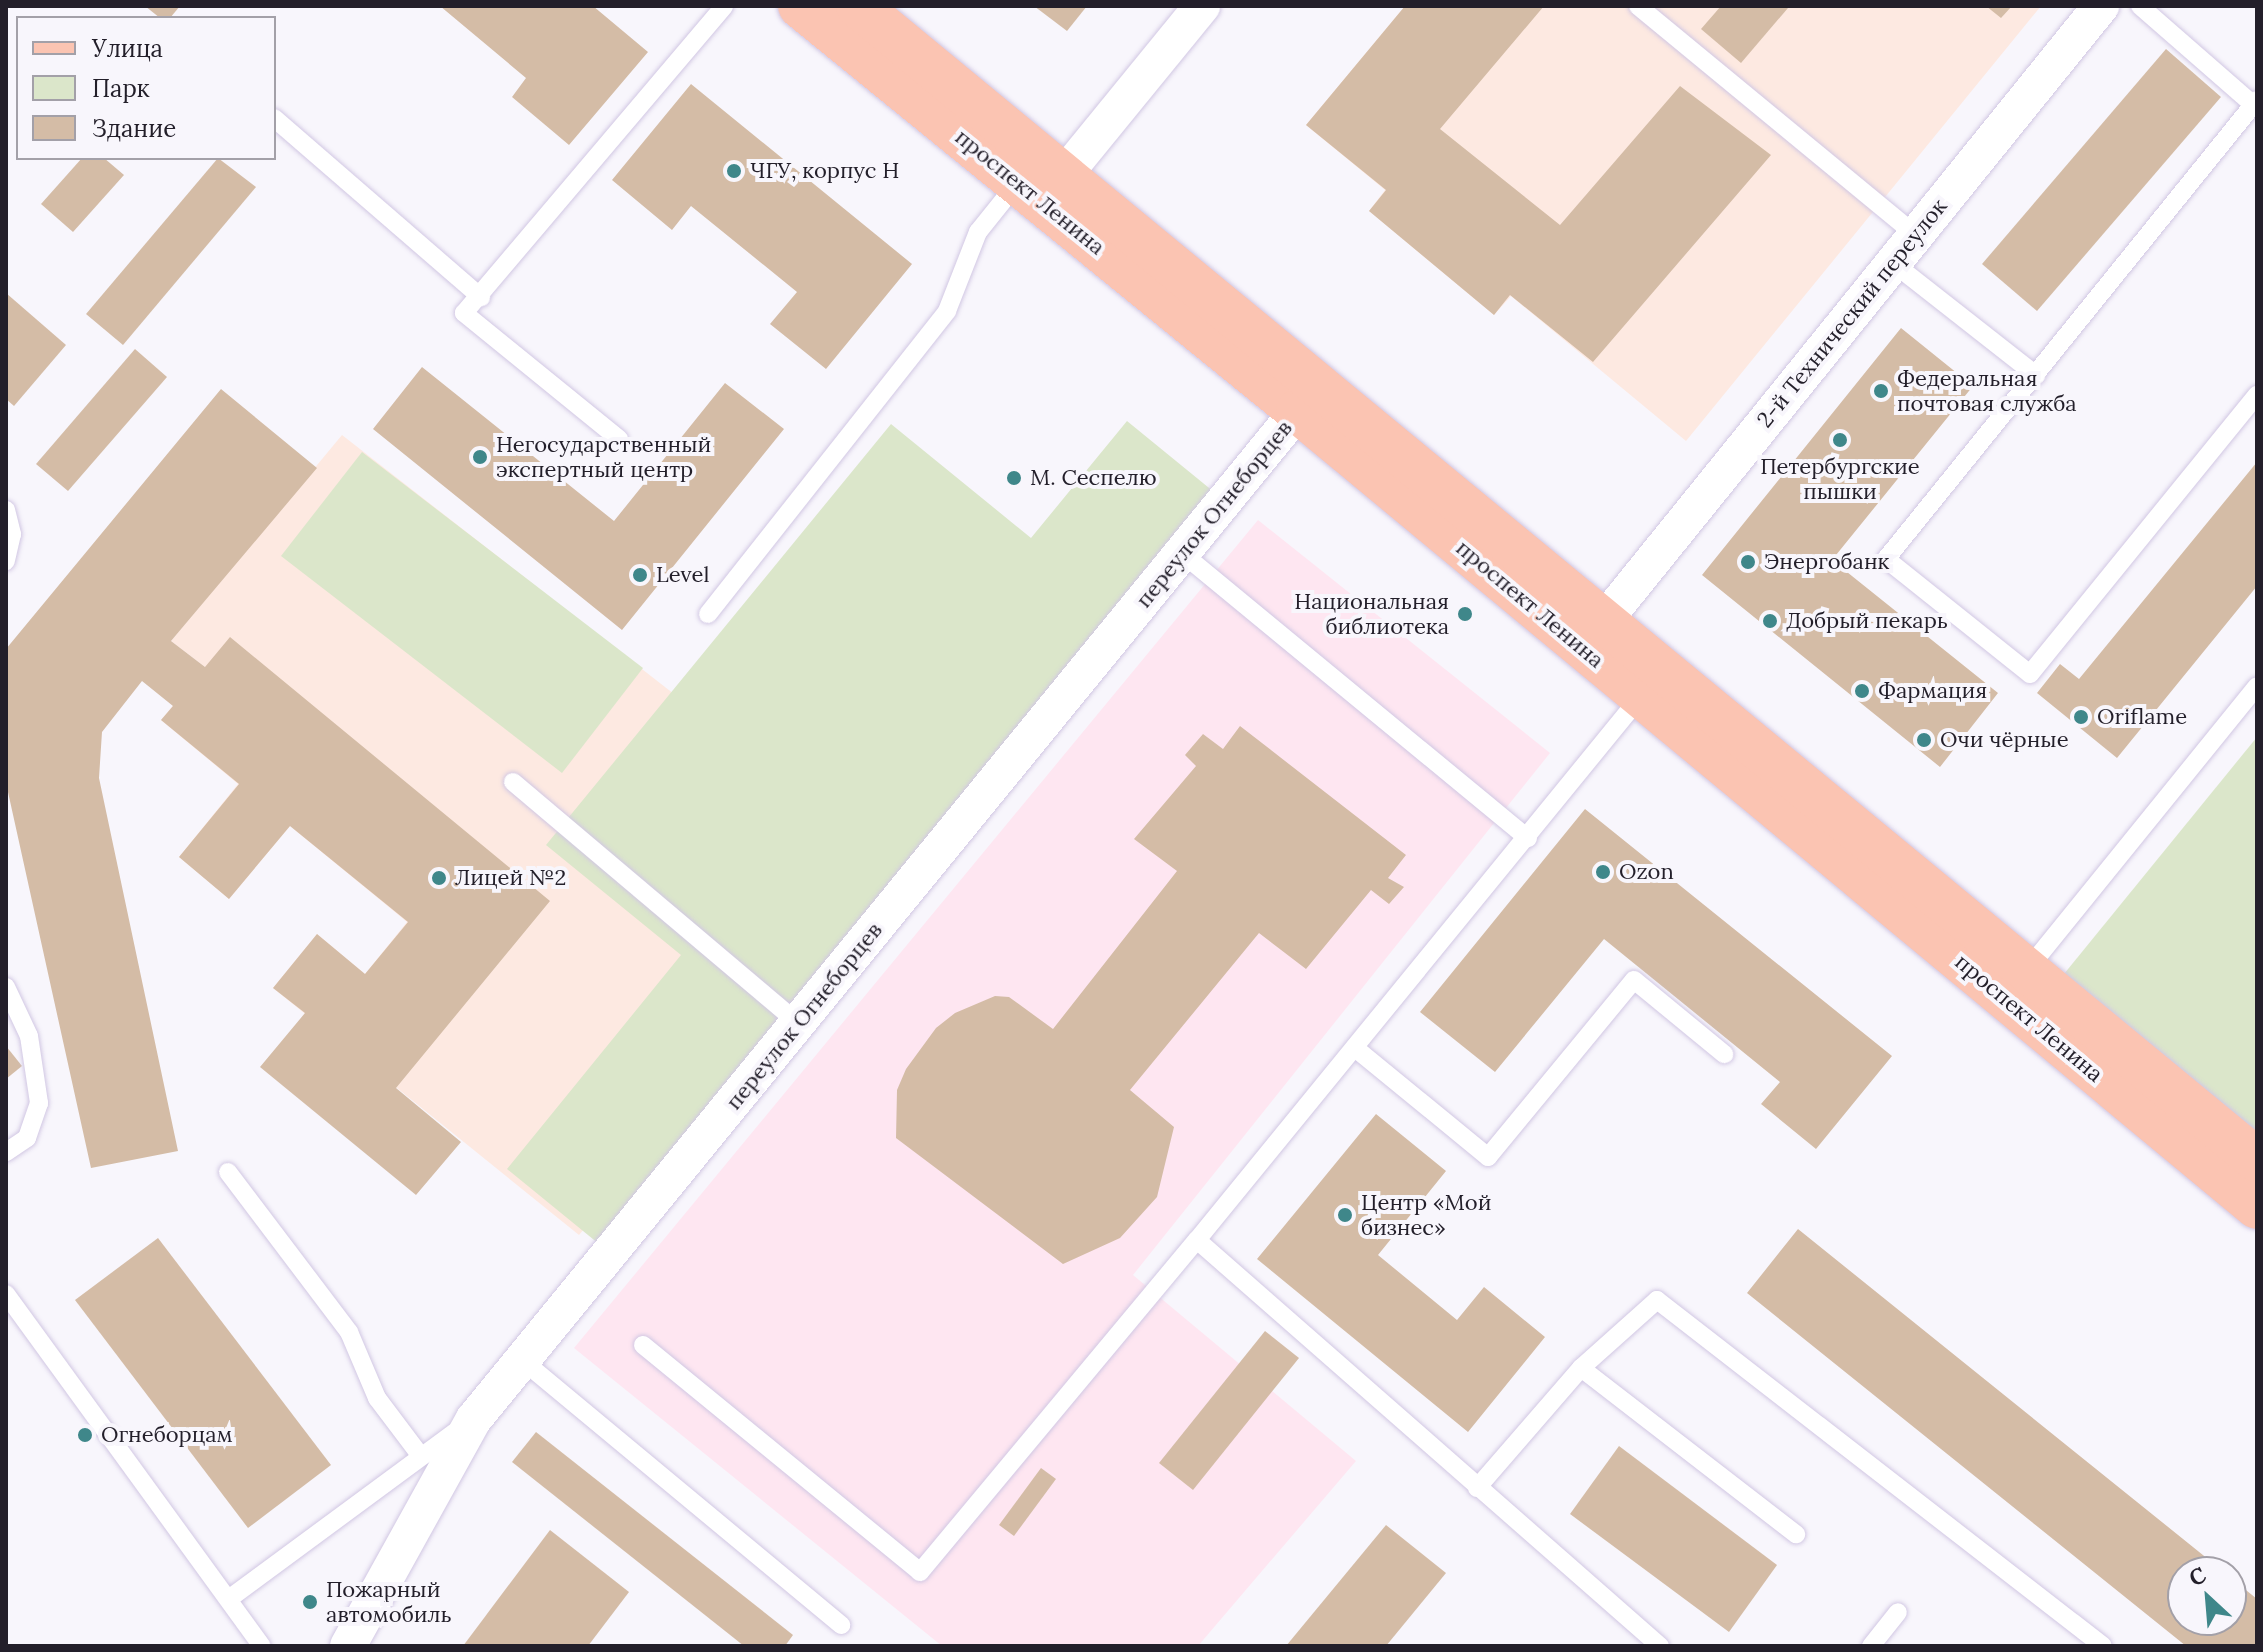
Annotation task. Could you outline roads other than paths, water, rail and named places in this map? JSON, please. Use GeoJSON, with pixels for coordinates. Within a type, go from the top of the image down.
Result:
{"type":"FeatureCollection","features":[{"type":"Feature","properties":{"kind":"main road","name":"проспект Ленина"},"geometry":{"type":"LineString","coordinates":[[800,6],[1042,178]]}},
{"type":"Feature","properties":{"kind":"main road","name":"проспект Ленина"},"geometry":{"type":"LineString","coordinates":[[858,6],[1042,178],[1652,683],[2257,1207]]}},
{"type":"Feature","properties":{"kind":"main road","name":"проспект Ленина"},"geometry":{"type":"LineString","coordinates":[[1652,683],[2027,970],[2257,1160]]}},
{"type":"Feature","properties":{"kind":"street"},"geometry":{"type":"LineString","coordinates":[[1042,178],[1202,6]]}},
{"type":"Feature","properties":{"kind":"street","name":"2-й Технический переулок"},"geometry":{"type":"LineString","coordinates":[[1593,634],[2101,6]]}},
{"type":"Feature","properties":{"kind":"street","name":"переулок Огнеборцев"},"geometry":{"type":"LineString","coordinates":[[348,1646],[474,1419],[1309,399]]}},
{"type":"Feature","properties":{"kind":"lane"},"geometry":{"type":"LineString","coordinates":[[619,439],[464,313],[481,297],[724,6]]}},
{"type":"Feature","properties":{"kind":"lane"},"geometry":{"type":"LineString","coordinates":[[1638,6],[1916,235]]}},
{"type":"Feature","properties":{"kind":"lane"},"geometry":{"type":"LineString","coordinates":[[2140,6],[2256,104],[1886,559],[2030,674],[2257,395]]}},
{"type":"Feature","properties":{"kind":"lane"},"geometry":{"type":"LineString","coordinates":[[276,120],[481,297]]}},
{"type":"Feature","properties":{"kind":"lane"},"geometry":{"type":"LineString","coordinates":[[708,614],[947,311],[978,232],[1042,178]]}},
{"type":"Feature","properties":{"kind":"lane"},"geometry":{"type":"LineString","coordinates":[[1893,263],[2036,375]]}},
{"type":"Feature","properties":{"kind":"lane"},"geometry":{"type":"LineString","coordinates":[[6,510],[12,534],[6,561]]}},
{"type":"Feature","properties":{"kind":"lane"},"geometry":{"type":"LineString","coordinates":[[1183,554],[1528,838]]}},
{"type":"Feature","properties":{"kind":"lane"},"geometry":{"type":"LineString","coordinates":[[643,1345],[920,1572],[1197,1240],[1652,683]]}},
{"type":"Feature","properties":{"kind":"lane"},"geometry":{"type":"LineString","coordinates":[[2027,970],[2257,686]]}},
{"type":"Feature","properties":{"kind":"lane"},"geometry":{"type":"LineString","coordinates":[[513,782],[798,1023]]}},
{"type":"Feature","properties":{"kind":"lane"},"geometry":{"type":"LineString","coordinates":[[1355,1048],[1488,1157],[1634,980],[1724,1054]]}},
{"type":"Feature","properties":{"kind":"lane"},"geometry":{"type":"LineString","coordinates":[[6,987],[29,1036],[39,1103],[27,1138],[6,1152]]}},
{"type":"Feature","properties":{"kind":"lane"},"geometry":{"type":"LineString","coordinates":[[228,1172],[349,1332],[377,1398],[420,1455]]}},
{"type":"Feature","properties":{"kind":"lane"},"geometry":{"type":"LineString","coordinates":[[1197,1240],[1642,1639],[1660,1646]]}},
{"type":"Feature","properties":{"kind":"lane"},"geometry":{"type":"LineString","coordinates":[[6,1294],[262,1646]]}},
{"type":"Feature","properties":{"kind":"lane"},"geometry":{"type":"LineString","coordinates":[[1477,1488],[1581,1368],[1657,1300],[2103,1646]]}},
{"type":"Feature","properties":{"kind":"lane"},"geometry":{"type":"LineString","coordinates":[[522,1360],[841,1625]]}},
{"type":"Feature","properties":{"kind":"lane"},"geometry":{"type":"LineString","coordinates":[[1581,1368],[1796,1534]]}},
{"type":"Feature","properties":{"kind":"lane"},"geometry":{"type":"LineString","coordinates":[[230,1598],[420,1455],[474,1419]]}},
{"type":"Feature","properties":{"kind":"lane"},"geometry":{"type":"LineString","coordinates":[[1871,1646],[1898,1612]]}},
{"type":"Feature","properties":{"kind":"place","name":"ЧГУ, корпус Н"},"geometry":{"type":"Point","coordinates":[734,171]}},
{"type":"Feature","properties":{"kind":"place","name":"Федеральная почтовая служба"},"geometry":{"type":"Point","coordinates":[1881,391]}},
{"type":"Feature","properties":{"kind":"place","name":"Петербургские пышки"},"geometry":{"type":"Point","coordinates":[1840,440]}},
{"type":"Feature","properties":{"kind":"place","name":"Негосударственный экспертный центр"},"geometry":{"type":"Point","coordinates":[480,457]}},
{"type":"Feature","properties":{"kind":"place","name":"М. Сеспелю"},"geometry":{"type":"Point","coordinates":[1014,478]}},
{"type":"Feature","properties":{"kind":"place","name":"Энергобанк"},"geometry":{"type":"Point","coordinates":[1748,562]}},
{"type":"Feature","properties":{"kind":"place","name":"Level"},"geometry":{"type":"Point","coordinates":[640,575]}},
{"type":"Feature","properties":{"kind":"place","name":"Национальная библиотека"},"geometry":{"type":"Point","coordinates":[1465,614]}},
{"type":"Feature","properties":{"kind":"place","name":"Добрый пекарь"},"geometry":{"type":"Point","coordinates":[1770,621]}},
{"type":"Feature","properties":{"kind":"place","name":"Фармация"},"geometry":{"type":"Point","coordinates":[1862,691]}},
{"type":"Feature","properties":{"kind":"place","name":"Oriflame"},"geometry":{"type":"Point","coordinates":[2081,717]}},
{"type":"Feature","properties":{"kind":"place","name":"Очи чёрные"},"geometry":{"type":"Point","coordinates":[1924,740]}},
{"type":"Feature","properties":{"kind":"place","name":"Ozon"},"geometry":{"type":"Point","coordinates":[1603,872]}},
{"type":"Feature","properties":{"kind":"place","name":"Лицей №2"},"geometry":{"type":"Point","coordinates":[439,878]}},
{"type":"Feature","properties":{"kind":"place","name":"Центр «Мой бизнес»"},"geometry":{"type":"Point","coordinates":[1345,1215]}},
{"type":"Feature","properties":{"kind":"place","name":"Огнеборцам"},"geometry":{"type":"Point","coordinates":[85,1435]}},
{"type":"Feature","properties":{"kind":"place","name":"Пожарный автомобиль"},"geometry":{"type":"Point","coordinates":[310,1602]}}]}
